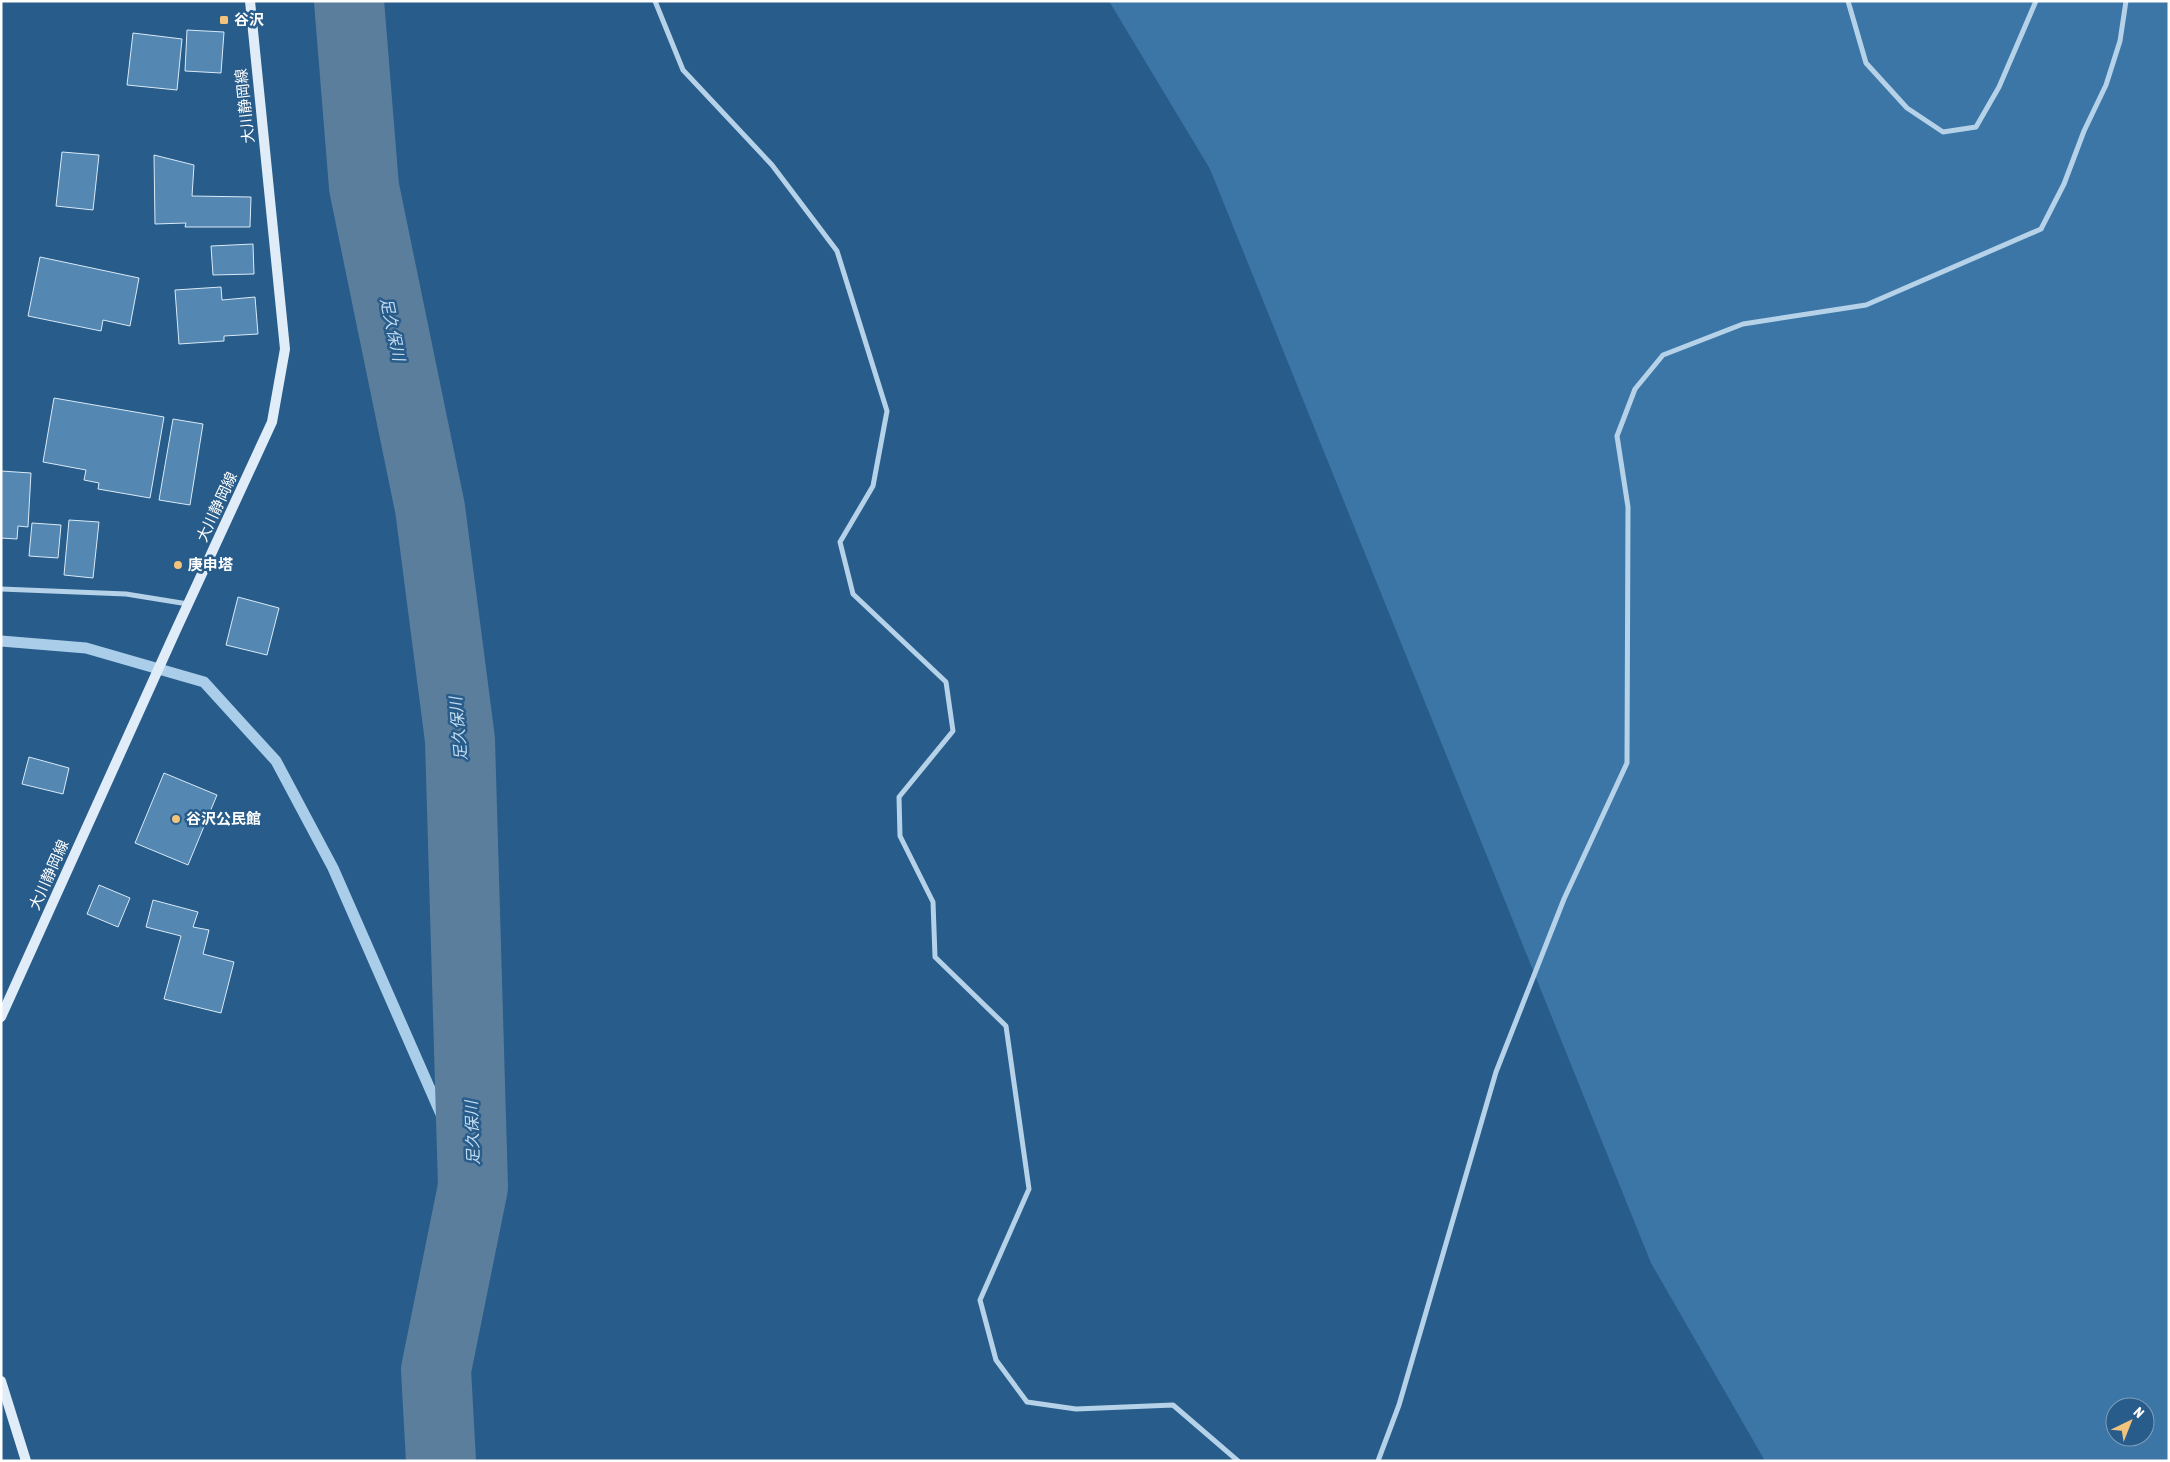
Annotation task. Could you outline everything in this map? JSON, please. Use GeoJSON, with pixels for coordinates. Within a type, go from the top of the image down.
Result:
{"type":"FeatureCollection","features":[{"type":"Feature","properties":{"kind":"main road","name":"大川静岡線"},"geometry":{"type":"LineString","coordinates":[[1,1017],[272,422],[285,349],[250,1]]}},
{"type":"Feature","properties":{"kind":"main road"},"geometry":{"type":"LineString","coordinates":[[1,1381],[26,1461]]}},
{"type":"Feature","properties":{"kind":"street"},"geometry":{"type":"LineString","coordinates":[[655,1],[683,70],[772,165],[837,251],[887,411],[873,486],[840,542],[854,594],[946,682],[953,731],[899,797],[900,836],[933,902],[935,957],[1006,1026],[1029,1189],[980,1300],[996,1360],[1027,1402],[1076,1409],[1173,1405],[1238,1461]]}},
{"type":"Feature","properties":{"kind":"street"},"geometry":{"type":"LineString","coordinates":[[1848,1],[1866,63],[1907,108],[1943,132],[1976,128],[1999,87],[2036,1]]}},
{"type":"Feature","properties":{"kind":"street"},"geometry":{"type":"LineString","coordinates":[[1378,1461],[1399,1405],[1496,1072],[1564,899],[1627,764],[1628,507],[1617,436],[1635,389],[1664,355],[1744,324],[1866,305],[2041,229],[2064,184],[2084,131],[2106,85],[2120,41],[2126,1]]}},
{"type":"Feature","properties":{"kind":"street"},"geometry":{"type":"LineString","coordinates":[[1,589],[126,594],[189,604]]}},
{"type":"Feature","properties":{"kind":"shaded area"},"geometry":{"type":"Polygon","coordinates":[[[1109,1],[2169,1],[2169,1461],[1765,1461],[1651,1263],[1210,169],[1109,1]]]}},
{"type":"Feature","properties":{"kind":"building"},"geometry":{"type":"Polygon","coordinates":[[[187,30],[224,32],[221,73],[185,71],[187,30]]]}},
{"type":"Feature","properties":{"kind":"building"},"geometry":{"type":"Polygon","coordinates":[[[133,33],[182,39],[177,90],[127,85],[133,33]]]}},
{"type":"Feature","properties":{"kind":"building"},"geometry":{"type":"Polygon","coordinates":[[[62,152],[99,155],[93,210],[56,206],[62,152]]]}},
{"type":"Feature","properties":{"kind":"building"},"geometry":{"type":"Polygon","coordinates":[[[154,155],[194,165],[192,196],[251,197],[250,227],[185,227],[186,223],[155,224],[154,155]]]}},
{"type":"Feature","properties":{"kind":"building"},"geometry":{"type":"Polygon","coordinates":[[[253,244],[254,274],[213,275],[211,246],[253,244]]]}},
{"type":"Feature","properties":{"kind":"building"},"geometry":{"type":"Polygon","coordinates":[[[40,257],[139,278],[130,326],[103,320],[101,331],[28,316],[40,257]]]}},
{"type":"Feature","properties":{"kind":"building"},"geometry":{"type":"Polygon","coordinates":[[[221,287],[222,300],[255,297],[258,334],[224,336],[224,341],[179,344],[175,290],[221,287]]]}},
{"type":"Feature","properties":{"kind":"building"},"geometry":{"type":"Polygon","coordinates":[[[54,398],[164,417],[150,498],[98,489],[99,483],[84,480],[86,470],[43,462],[54,398]]]}},
{"type":"Feature","properties":{"kind":"building"},"geometry":{"type":"Polygon","coordinates":[[[173,419],[203,424],[190,505],[159,500],[173,419]]]}},
{"type":"Feature","properties":{"kind":"building"},"geometry":{"type":"Polygon","coordinates":[[[1,471],[31,473],[28,527],[18,526],[17,539],[1,538],[1,471]]]}},
{"type":"Feature","properties":{"kind":"building"},"geometry":{"type":"Polygon","coordinates":[[[69,520],[99,522],[93,578],[64,575],[69,520]]]}},
{"type":"Feature","properties":{"kind":"building"},"geometry":{"type":"Polygon","coordinates":[[[32,523],[61,525],[58,558],[29,556],[32,523]]]}},
{"type":"Feature","properties":{"kind":"building"},"geometry":{"type":"Polygon","coordinates":[[[238,597],[279,608],[267,655],[226,645],[238,597]]]}},
{"type":"Feature","properties":{"kind":"building"},"geometry":{"type":"Polygon","coordinates":[[[29,757],[69,768],[63,794],[22,784],[29,757]]]}},
{"type":"Feature","properties":{"kind":"building","name":"谷沢公民館"},"geometry":{"type":"Polygon","coordinates":[[[164,773],[217,795],[188,865],[135,843],[164,773]]]}},
{"type":"Feature","properties":{"kind":"building"},"geometry":{"type":"Polygon","coordinates":[[[99,885],[130,898],[118,927],[87,914],[99,885]]]}},
{"type":"Feature","properties":{"kind":"building"},"geometry":{"type":"Polygon","coordinates":[[[153,900],[198,912],[193,927],[209,930],[203,954],[234,962],[221,1013],[164,999],[181,936],[146,927],[153,900]]]}},
{"type":"Feature","properties":{"kind":"waterway","name":"足久保川"},"geometry":{"type":"LineString","coordinates":[[349,1],[364,187],[430,508],[460,740],[473,1187],[436,1370],[441,1461]]}},
{"type":"Feature","properties":{"kind":"waterway"},"geometry":{"type":"LineString","coordinates":[[1,641],[86,648],[204,682],[276,761],[333,868],[473,1187]]}},
{"type":"Feature","properties":{"kind":"place","name":"谷沢"},"geometry":{"type":"Point","coordinates":[224,20]}},
{"type":"Feature","properties":{"kind":"place","name":"庚申塔"},"geometry":{"type":"Point","coordinates":[178,565]}},
{"type":"Feature","properties":{"kind":"place","name":"谷沢公民館"},"geometry":{"type":"Point","coordinates":[176,819]}}]}
